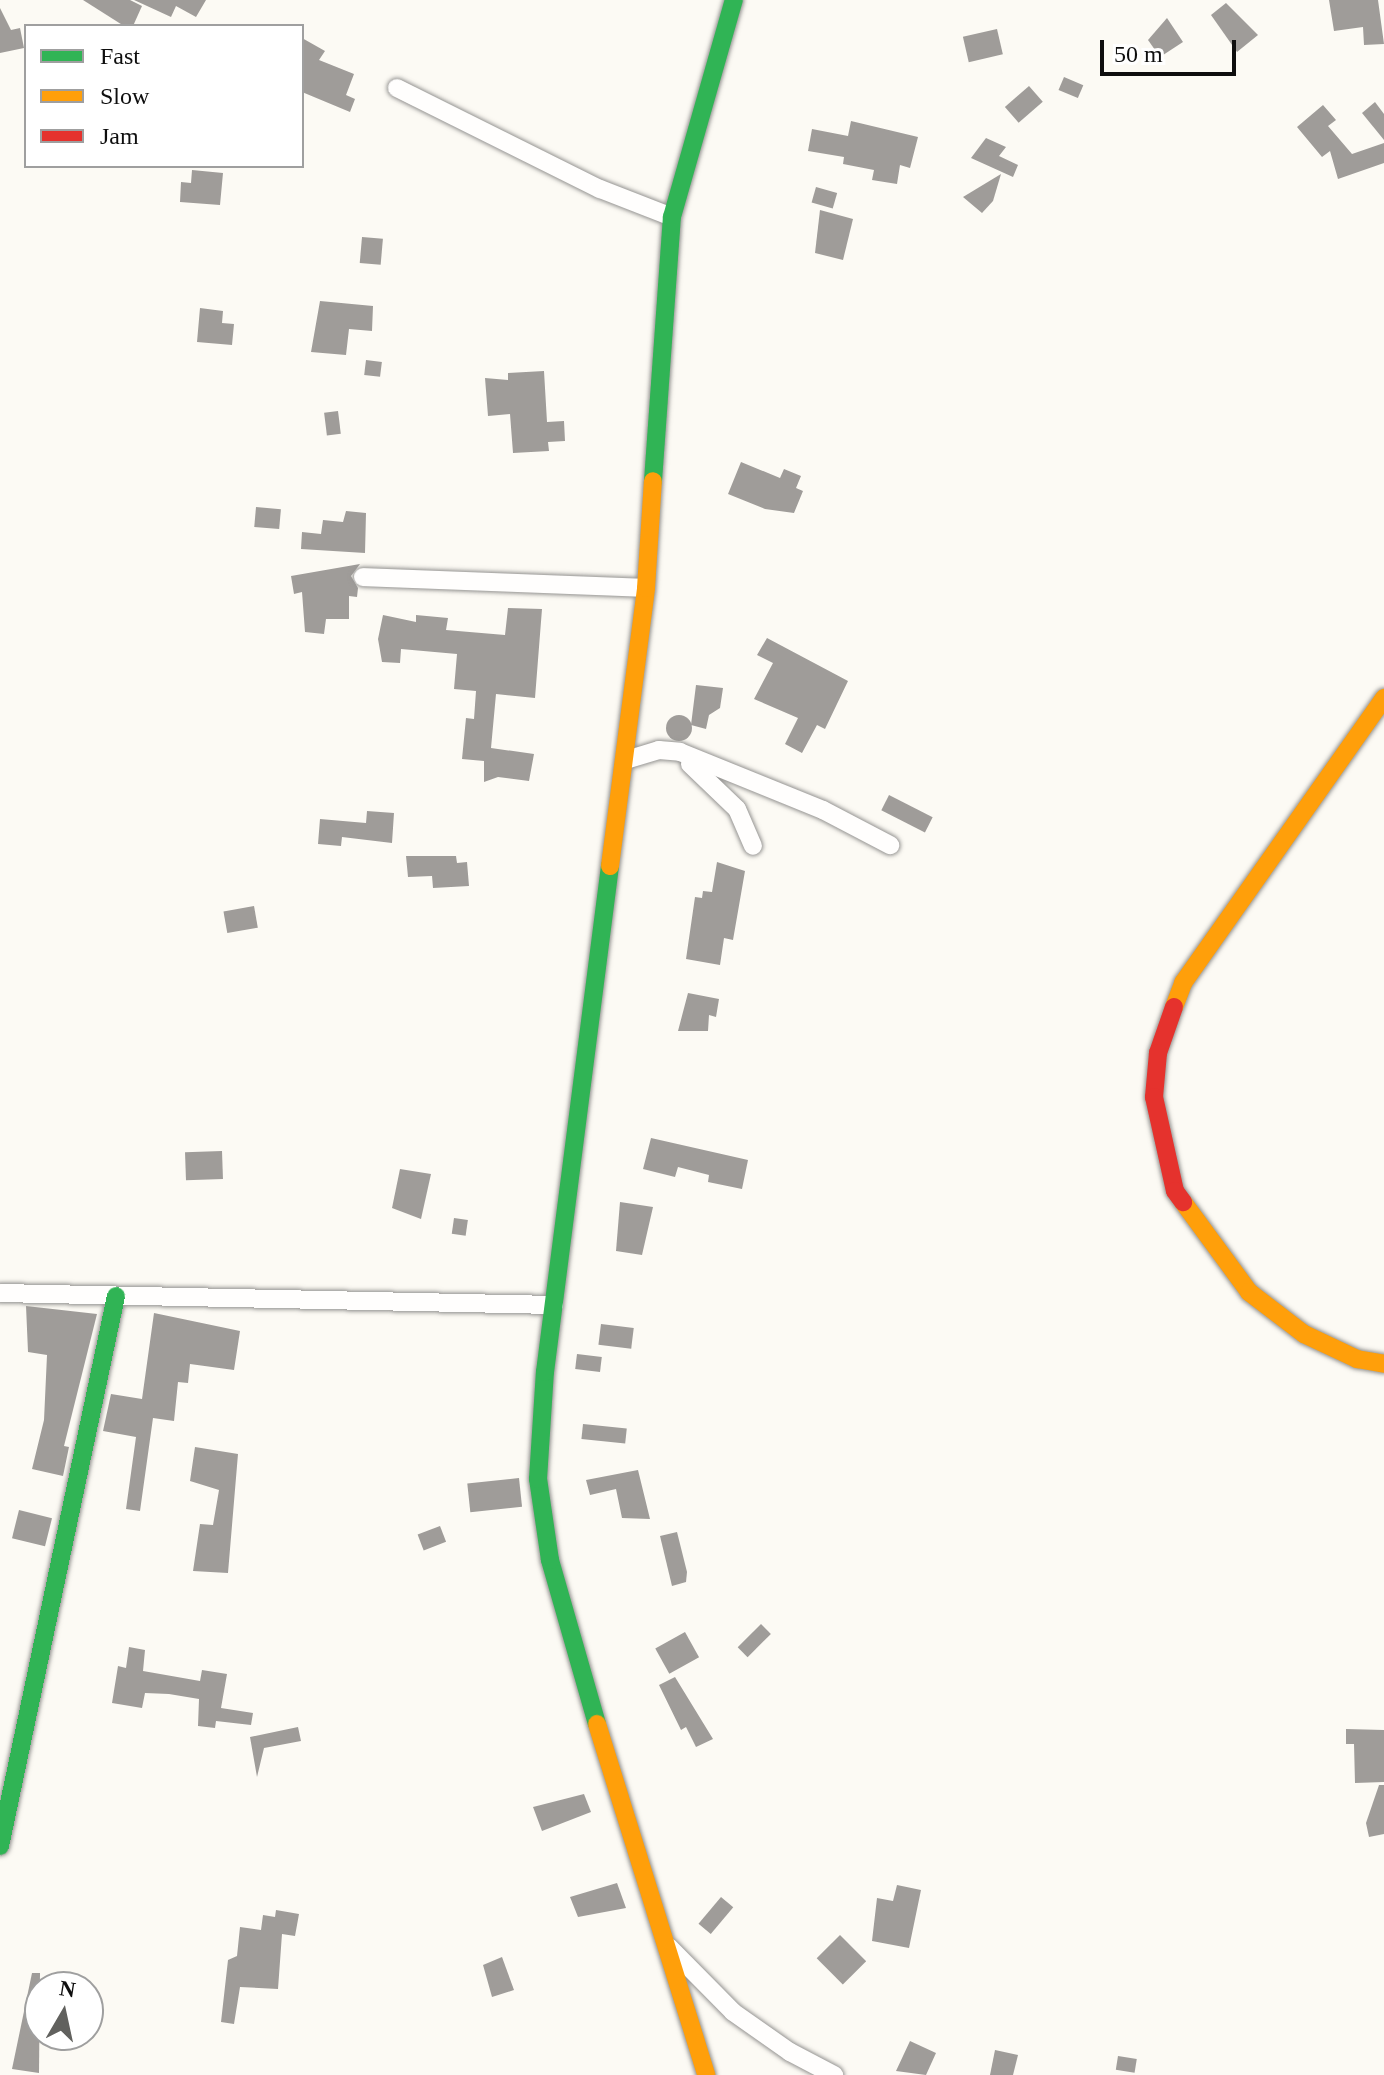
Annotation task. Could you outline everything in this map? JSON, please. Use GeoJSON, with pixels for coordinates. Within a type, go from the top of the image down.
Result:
{"type":"FeatureCollection","features":[{"type":"Feature","properties":{"kind":"street"},"geometry":{"type":"LineString","coordinates":[[706,2075],[659,1936],[540,1513],[540,1430],[646,588],[672,217],[734,0]]}},
{"type":"Feature","properties":{"kind":"street"},"geometry":{"type":"LineString","coordinates":[[397,88],[600,189],[672,217]]}},
{"type":"Feature","properties":{"kind":"street"},"geometry":{"type":"LineString","coordinates":[[363,577],[646,588]]}},
{"type":"Feature","properties":{"kind":"street"},"geometry":{"type":"LineString","coordinates":[[1384,698],[1183,983],[1158,1053],[1154,1097],[1175,1191],[1249,1292],[1304,1334],[1357,1359],[1384,1364]]}},
{"type":"Feature","properties":{"kind":"street"},"geometry":{"type":"LineString","coordinates":[[626,760],[659,750],[680,752],[783,794],[890,845]]}},
{"type":"Feature","properties":{"kind":"street"},"geometry":{"type":"LineString","coordinates":[[659,750],[680,758],[718,786],[737,809],[753,846]]}},
{"type":"Feature","properties":{"kind":"street"},"geometry":{"type":"LineString","coordinates":[[0,1293],[554,1305]]}},
{"type":"Feature","properties":{"kind":"street"},"geometry":{"type":"LineString","coordinates":[[0,1846],[116,1296]]}},
{"type":"Feature","properties":{"kind":"street"},"geometry":{"type":"LineString","coordinates":[[659,1936],[733,2012],[834,2075]]}},
{"type":"Feature","properties":{"kind":"building"},"geometry":{"type":"Polygon","coordinates":[[[83,0],[130,0],[142,6],[134,24],[121,24],[83,0]]]}},
{"type":"Feature","properties":{"kind":"building"},"geometry":{"type":"Polygon","coordinates":[[[134,0],[206,0],[196,17],[176,6],[171,17],[134,0]]]}},
{"type":"Feature","properties":{"kind":"building"},"geometry":{"type":"Polygon","coordinates":[[[1329,0],[1378,0],[1384,44],[1364,45],[1363,27],[1334,31],[1329,0]]]}},
{"type":"Feature","properties":{"kind":"building"},"geometry":{"type":"Polygon","coordinates":[[[1226,3],[1258,35],[1237,52],[1211,15],[1226,3]]]}},
{"type":"Feature","properties":{"kind":"building"},"geometry":{"type":"Polygon","coordinates":[[[0,8],[11,30],[20,28],[24,48],[0,53],[0,8]]]}},
{"type":"Feature","properties":{"kind":"building"},"geometry":{"type":"Polygon","coordinates":[[[1167,18],[1183,42],[1160,57],[1148,40],[1167,18]]]}},
{"type":"Feature","properties":{"kind":"building"},"geometry":{"type":"Polygon","coordinates":[[[997,29],[1003,54],[969,62],[963,37],[997,29]]]}},
{"type":"Feature","properties":{"kind":"building"},"geometry":{"type":"Polygon","coordinates":[[[304,39],[325,51],[319,60],[354,74],[346,95],[355,99],[350,112],[304,93],[304,39]]]}},
{"type":"Feature","properties":{"kind":"building"},"geometry":{"type":"Polygon","coordinates":[[[1064,77],[1083,85],[1078,98],[1059,90],[1064,77]]]}},
{"type":"Feature","properties":{"kind":"building"},"geometry":{"type":"Polygon","coordinates":[[[1029,86],[1043,102],[1019,123],[1005,107],[1029,86]]]}},
{"type":"Feature","properties":{"kind":"building"},"geometry":{"type":"Polygon","coordinates":[[[1375,102],[1384,114],[1384,140],[1362,113],[1375,102]]]}},
{"type":"Feature","properties":{"kind":"building"},"geometry":{"type":"Polygon","coordinates":[[[1323,105],[1336,120],[1328,126],[1352,154],[1384,143],[1384,163],[1338,179],[1330,151],[1322,157],[1297,127],[1323,105]]]}},
{"type":"Feature","properties":{"kind":"building"},"geometry":{"type":"Polygon","coordinates":[[[851,121],[918,137],[910,168],[900,165],[897,184],[872,180],[874,170],[843,164],[844,157],[808,151],[812,129],[848,136],[851,121]]]}},
{"type":"Feature","properties":{"kind":"building"},"geometry":{"type":"Polygon","coordinates":[[[986,138],[1006,147],[999,156],[1018,165],[1013,177],[971,158],[986,138]]]}},
{"type":"Feature","properties":{"kind":"building"},"geometry":{"type":"Polygon","coordinates":[[[192,170],[223,173],[220,205],[180,202],[181,182],[191,183],[192,170]]]}},
{"type":"Feature","properties":{"kind":"building"},"geometry":{"type":"Polygon","coordinates":[[[1001,174],[993,201],[982,213],[963,197],[1001,174]]]}},
{"type":"Feature","properties":{"kind":"building"},"geometry":{"type":"Polygon","coordinates":[[[816,187],[837,193],[833,208],[812,202],[816,187]]]}},
{"type":"Feature","properties":{"kind":"building"},"geometry":{"type":"Polygon","coordinates":[[[820,210],[853,219],[843,260],[815,253],[820,210]]]}},
{"type":"Feature","properties":{"kind":"building"},"geometry":{"type":"Polygon","coordinates":[[[362,237],[383,239],[381,265],[360,263],[362,237]]]}},
{"type":"Feature","properties":{"kind":"building"},"geometry":{"type":"Polygon","coordinates":[[[320,301],[373,306],[372,331],[349,329],[346,355],[311,352],[320,301]]]}},
{"type":"Feature","properties":{"kind":"building"},"geometry":{"type":"Polygon","coordinates":[[[200,308],[223,311],[222,323],[234,324],[232,345],[197,342],[200,308]]]}},
{"type":"Feature","properties":{"kind":"building"},"geometry":{"type":"Polygon","coordinates":[[[366,360],[382,362],[380,377],[364,375],[366,360]]]}},
{"type":"Feature","properties":{"kind":"building"},"geometry":{"type":"Polygon","coordinates":[[[544,371],[547,422],[564,421],[565,441],[548,442],[549,451],[513,453],[510,414],[488,416],[485,378],[508,380],[508,373],[544,371]]]}},
{"type":"Feature","properties":{"kind":"building"},"geometry":{"type":"Polygon","coordinates":[[[338,411],[341,434],[327,436],[324,413],[338,411]]]}},
{"type":"Feature","properties":{"kind":"building"},"geometry":{"type":"Polygon","coordinates":[[[741,462],[780,478],[784,469],[801,476],[796,488],[803,491],[794,513],[765,509],[728,494],[741,462]]]}},
{"type":"Feature","properties":{"kind":"building"},"geometry":{"type":"Polygon","coordinates":[[[256,507],[281,509],[279,529],[254,527],[256,507]]]}},
{"type":"Feature","properties":{"kind":"building"},"geometry":{"type":"Polygon","coordinates":[[[346,511],[366,513],[365,553],[301,549],[302,532],[321,534],[323,520],[343,522],[346,511]]]}},
{"type":"Feature","properties":{"kind":"building"},"geometry":{"type":"Polygon","coordinates":[[[360,564],[351,576],[358,588],[357,597],[349,596],[349,619],[326,619],[324,634],[305,632],[302,592],[294,594],[291,576],[360,564]]]}},
{"type":"Feature","properties":{"kind":"building"},"geometry":{"type":"Polygon","coordinates":[[[508,608],[542,609],[535,698],[496,694],[491,748],[534,754],[529,781],[498,777],[484,782],[484,761],[462,759],[466,718],[474,719],[476,691],[454,689],[457,654],[401,649],[400,663],[382,662],[378,639],[383,615],[416,622],[416,615],[448,618],[446,630],[505,635],[508,608]]]}},
{"type":"Feature","properties":{"kind":"building"},"geometry":{"type":"Polygon","coordinates":[[[767,638],[848,681],[825,729],[817,725],[802,753],[785,744],[798,718],[754,699],[773,663],[757,655],[767,638]]]}},
{"type":"Feature","properties":{"kind":"building"},"geometry":{"type":"Polygon","coordinates":[[[696,685],[723,688],[720,708],[709,715],[706,729],[691,725],[696,685]]]}},
{"type":"Feature","properties":{"kind":"building"},"geometry":{"type":"Polygon","coordinates":[[[679,715],[688,719],[692,728],[688,737],[679,741],[670,737],[666,728],[670,719],[679,715]]]}},
{"type":"Feature","properties":{"kind":"building"},"geometry":{"type":"Polygon","coordinates":[[[889,795],[933,817],[925,832],[881,810],[889,795]]]}},
{"type":"Feature","properties":{"kind":"building"},"geometry":{"type":"Polygon","coordinates":[[[367,811],[394,813],[392,843],[342,837],[341,846],[318,844],[320,819],[366,823],[367,811]]]}},
{"type":"Feature","properties":{"kind":"building"},"geometry":{"type":"Polygon","coordinates":[[[406,856],[456,856],[457,863],[467,862],[469,886],[433,888],[432,876],[408,877],[406,856]]]}},
{"type":"Feature","properties":{"kind":"building"},"geometry":{"type":"Polygon","coordinates":[[[717,862],[745,871],[733,940],[724,938],[720,965],[686,959],[695,897],[702,898],[703,891],[712,892],[717,862]]]}},
{"type":"Feature","properties":{"kind":"building"},"geometry":{"type":"Polygon","coordinates":[[[254,906],[258,928],[227,933],[223,911],[254,906]]]}},
{"type":"Feature","properties":{"kind":"building"},"geometry":{"type":"Polygon","coordinates":[[[688,993],[719,999],[716,1017],[709,1015],[708,1031],[678,1031],[688,993]]]}},
{"type":"Feature","properties":{"kind":"building"},"geometry":{"type":"Polygon","coordinates":[[[651,1138],[748,1160],[742,1189],[708,1182],[709,1175],[678,1167],[675,1177],[643,1169],[651,1138]]]}},
{"type":"Feature","properties":{"kind":"building"},"geometry":{"type":"Polygon","coordinates":[[[222,1151],[223,1179],[186,1180],[185,1152],[222,1151]]]}},
{"type":"Feature","properties":{"kind":"building"},"geometry":{"type":"Polygon","coordinates":[[[400,1169],[431,1174],[421,1219],[392,1208],[400,1169]]]}},
{"type":"Feature","properties":{"kind":"building"},"geometry":{"type":"Polygon","coordinates":[[[620,1202],[653,1207],[642,1255],[616,1251],[620,1202]]]}},
{"type":"Feature","properties":{"kind":"building"},"geometry":{"type":"Polygon","coordinates":[[[454,1218],[468,1220],[466,1236],[452,1234],[454,1218]]]}},
{"type":"Feature","properties":{"kind":"building"},"geometry":{"type":"Polygon","coordinates":[[[26,1306],[97,1314],[64,1446],[69,1447],[63,1476],[32,1469],[44,1420],[47,1355],[28,1352],[26,1306]]]}},
{"type":"Feature","properties":{"kind":"building"},"geometry":{"type":"Polygon","coordinates":[[[154,1313],[240,1331],[234,1370],[190,1364],[188,1383],[178,1382],[174,1421],[153,1418],[140,1511],[126,1509],[136,1437],[103,1431],[111,1394],[142,1399],[154,1313]]]}},
{"type":"Feature","properties":{"kind":"building"},"geometry":{"type":"Polygon","coordinates":[[[601,1324],[634,1328],[631,1349],[598,1345],[601,1324]]]}},
{"type":"Feature","properties":{"kind":"building"},"geometry":{"type":"Polygon","coordinates":[[[577,1354],[602,1357],[600,1372],[575,1369],[577,1354]]]}},
{"type":"Feature","properties":{"kind":"building"},"geometry":{"type":"Polygon","coordinates":[[[583,1424],[627,1429],[625,1444],[581,1439],[583,1424]]]}},
{"type":"Feature","properties":{"kind":"building"},"geometry":{"type":"Polygon","coordinates":[[[195,1447],[238,1454],[228,1573],[193,1571],[200,1524],[213,1525],[219,1490],[190,1481],[195,1447]]]}},
{"type":"Feature","properties":{"kind":"building"},"geometry":{"type":"Polygon","coordinates":[[[638,1470],[650,1519],[622,1518],[616,1489],[590,1495],[586,1480],[638,1470]]]}},
{"type":"Feature","properties":{"kind":"building"},"geometry":{"type":"Polygon","coordinates":[[[519,1478],[522,1507],[470,1512],[467,1483],[519,1478]]]}},
{"type":"Feature","properties":{"kind":"building"},"geometry":{"type":"Polygon","coordinates":[[[19,1510],[52,1518],[45,1546],[12,1538],[19,1510]]]}},
{"type":"Feature","properties":{"kind":"building"},"geometry":{"type":"Polygon","coordinates":[[[440,1526],[446,1542],[424,1550],[418,1535],[440,1526]]]}},
{"type":"Feature","properties":{"kind":"building"},"geometry":{"type":"Polygon","coordinates":[[[677,1532],[687,1572],[686,1582],[672,1586],[660,1536],[677,1532]]]}},
{"type":"Feature","properties":{"kind":"building"},"geometry":{"type":"Polygon","coordinates":[[[761,1624],[771,1634],[748,1657],[738,1647],[761,1624]]]}},
{"type":"Feature","properties":{"kind":"building"},"geometry":{"type":"Polygon","coordinates":[[[685,1632],[699,1657],[669,1674],[655,1648],[685,1632]]]}},
{"type":"Feature","properties":{"kind":"building"},"geometry":{"type":"Polygon","coordinates":[[[129,1647],[145,1650],[143,1671],[200,1681],[202,1670],[227,1674],[221,1708],[253,1713],[251,1725],[216,1721],[215,1728],[198,1726],[199,1699],[169,1694],[145,1693],[142,1708],[112,1703],[118,1666],[126,1668],[129,1647]]]}},
{"type":"Feature","properties":{"kind":"building"},"geometry":{"type":"Polygon","coordinates":[[[675,1677],[713,1739],[696,1747],[686,1727],[681,1730],[659,1685],[675,1677]]]}},
{"type":"Feature","properties":{"kind":"building"},"geometry":{"type":"Polygon","coordinates":[[[298,1727],[301,1741],[264,1748],[257,1777],[250,1737],[298,1727]]]}},
{"type":"Feature","properties":{"kind":"building"},"geometry":{"type":"Polygon","coordinates":[[[1346,1729],[1384,1730],[1384,1782],[1355,1783],[1354,1744],[1346,1744],[1346,1729]]]}},
{"type":"Feature","properties":{"kind":"building"},"geometry":{"type":"Polygon","coordinates":[[[1379,1785],[1384,1785],[1384,1834],[1369,1837],[1366,1823],[1379,1785]]]}},
{"type":"Feature","properties":{"kind":"building"},"geometry":{"type":"Polygon","coordinates":[[[584,1794],[591,1812],[542,1831],[533,1807],[584,1794]]]}},
{"type":"Feature","properties":{"kind":"building"},"geometry":{"type":"Polygon","coordinates":[[[617,1883],[626,1908],[578,1917],[570,1897],[617,1883]]]}},
{"type":"Feature","properties":{"kind":"building"},"geometry":{"type":"Polygon","coordinates":[[[897,1885],[921,1890],[909,1948],[872,1941],[877,1898],[893,1901],[897,1885]]]}},
{"type":"Feature","properties":{"kind":"building"},"geometry":{"type":"Polygon","coordinates":[[[721,1897],[733,1907],[711,1934],[699,1924],[721,1897]]]}},
{"type":"Feature","properties":{"kind":"building"},"geometry":{"type":"Polygon","coordinates":[[[276,1910],[299,1914],[295,1936],[282,1934],[278,1989],[240,1987],[234,2024],[221,2022],[228,1960],[237,1956],[240,1927],[261,1930],[263,1915],[275,1917],[276,1910]]]}},
{"type":"Feature","properties":{"kind":"building"},"geometry":{"type":"Polygon","coordinates":[[[840,1935],[866,1961],[843,1984],[817,1958],[840,1935]]]}},
{"type":"Feature","properties":{"kind":"building"},"geometry":{"type":"Polygon","coordinates":[[[502,1957],[514,1990],[492,1997],[483,1965],[502,1957]]]}},
{"type":"Feature","properties":{"kind":"building"},"geometry":{"type":"Polygon","coordinates":[[[24,2011],[24,2051],[39,2051],[39,2073],[12,2069],[24,2011]]]}},
{"type":"Feature","properties":{"kind":"building"},"geometry":{"type":"Polygon","coordinates":[[[910,2041],[936,2053],[926,2075],[896,2071],[910,2041]]]}},
{"type":"Feature","properties":{"kind":"building"},"geometry":{"type":"Polygon","coordinates":[[[995,2050],[1018,2055],[1013,2075],[990,2075],[995,2050]]]}},
{"type":"Feature","properties":{"kind":"building"},"geometry":{"type":"Polygon","coordinates":[[[1118,2056],[1137,2059],[1135,2073],[1116,2070],[1118,2056]]]}},
{"type":"Feature","properties":{"kind":"traffic: fast"},"geometry":{"type":"LineString","coordinates":[[653,481],[672,217],[734,0]]}},
{"type":"Feature","properties":{"kind":"traffic: fast"},"geometry":{"type":"LineString","coordinates":[[597,1724],[550,1560],[538,1479],[545,1372],[610,866]]}},
{"type":"Feature","properties":{"kind":"traffic: fast"},"geometry":{"type":"LineString","coordinates":[[0,1846],[116,1296]]}},
{"type":"Feature","properties":{"kind":"traffic: slow"},"geometry":{"type":"LineString","coordinates":[[610,866],[646,588],[653,481]]}},
{"type":"Feature","properties":{"kind":"traffic: slow"},"geometry":{"type":"LineString","coordinates":[[1174,1007],[1183,983],[1384,698]]}},
{"type":"Feature","properties":{"kind":"traffic: slow"},"geometry":{"type":"LineString","coordinates":[[1183,1202],[1249,1292],[1304,1334],[1357,1359],[1384,1364]]}},
{"type":"Feature","properties":{"kind":"traffic: slow"},"geometry":{"type":"LineString","coordinates":[[597,1724],[706,2075]]}},
{"type":"Feature","properties":{"kind":"traffic: jam"},"geometry":{"type":"LineString","coordinates":[[1174,1007],[1158,1053],[1154,1097],[1175,1191],[1183,1202]]}}]}
